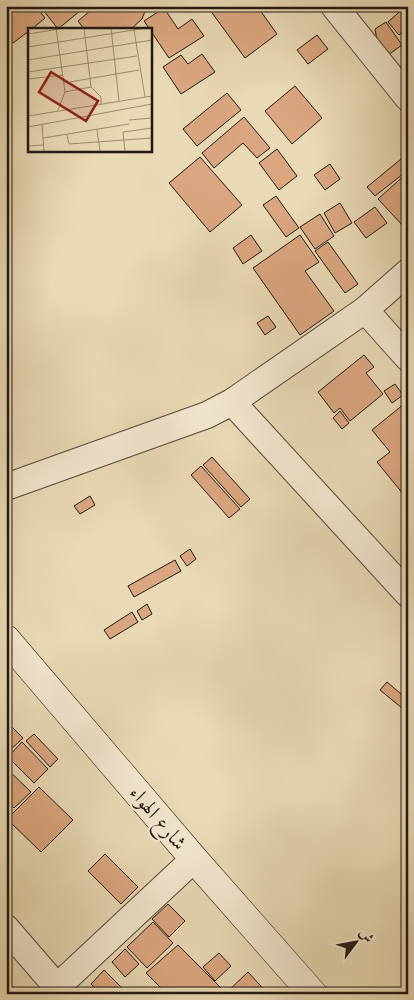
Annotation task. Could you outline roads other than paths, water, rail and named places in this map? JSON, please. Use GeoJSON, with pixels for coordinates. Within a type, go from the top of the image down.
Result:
{"type":"FeatureCollection","features":[{"type":"Feature","properties":{"kind":"street"},"geometry":{"type":"LineString","coordinates":[[334,6],[408,98]]}},
{"type":"Feature","properties":{"kind":"street"},"geometry":{"type":"LineString","coordinates":[[6,487],[207,415],[232,402],[364,310],[408,272]]}},
{"type":"Feature","properties":{"kind":"street"},"geometry":{"type":"LineString","coordinates":[[364,310],[408,358]]}},
{"type":"Feature","properties":{"kind":"street"},"geometry":{"type":"LineString","coordinates":[[232,402],[408,594]]}},
{"type":"Feature","properties":{"kind":"street","name":"شارع الهواء"},"geometry":{"type":"LineString","coordinates":[[6,639],[194,859],[313,994]]}},
{"type":"Feature","properties":{"kind":"street"},"geometry":{"type":"LineString","coordinates":[[6,928],[60,991],[194,859]]}}]}
